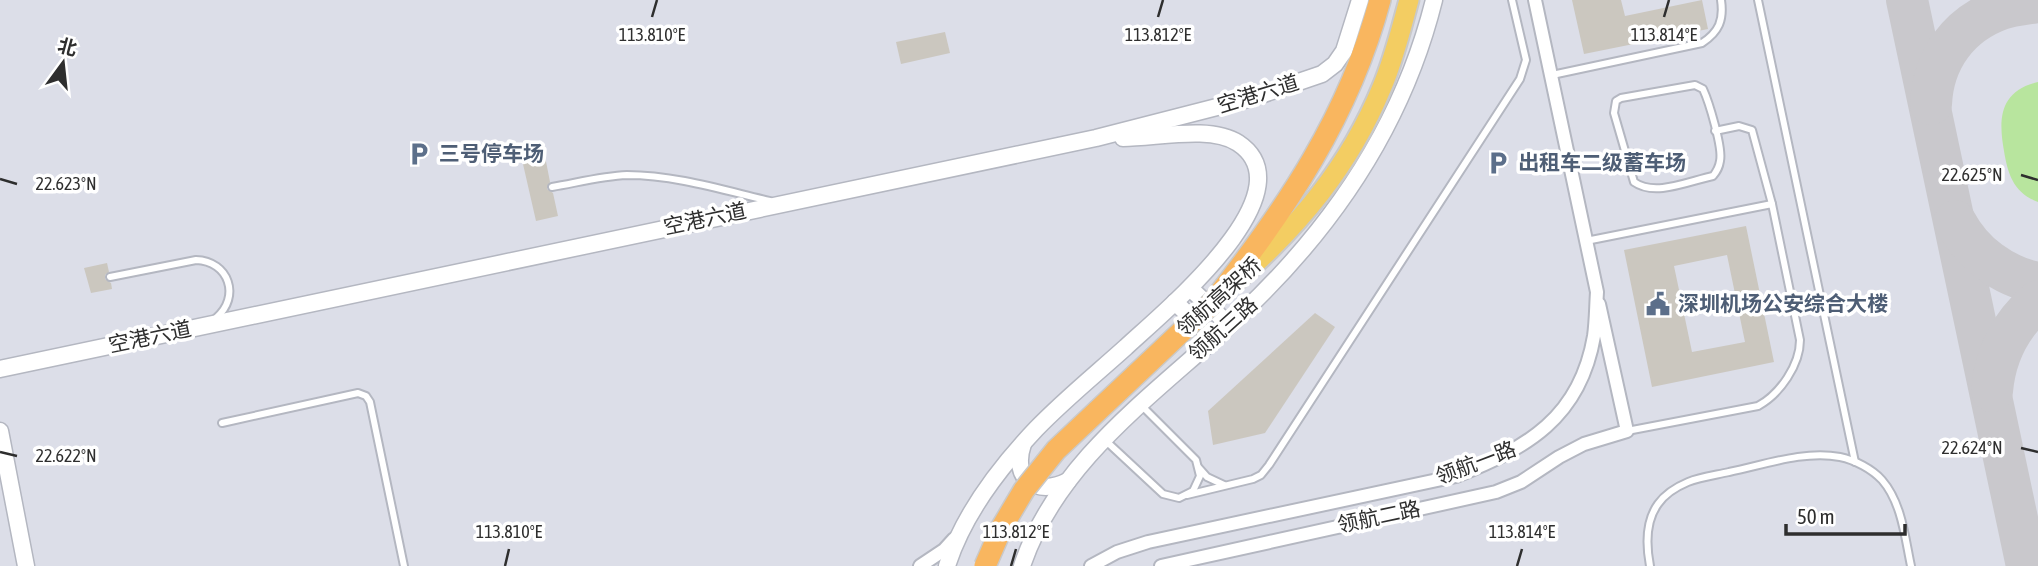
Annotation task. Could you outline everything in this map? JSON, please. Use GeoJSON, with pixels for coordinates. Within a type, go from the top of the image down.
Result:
{"type":"FeatureCollection","features":[{"type":"Feature","properties":{"kind":"highway"},"geometry":{"type":"LineString","coordinates":[[1213,302],[1285,203],[1327,136],[1361,63],[1380,0]]}},
{"type":"Feature","properties":{"kind":"highway","name":"领航高架桥"},"geometry":{"type":"LineString","coordinates":[[985,566],[1002,527],[1024,490],[1056,450],[1213,302]]}},
{"type":"Feature","properties":{"kind":"main road","name":"领航高架桥"},"geometry":{"type":"LineString","coordinates":[[1213,302],[1287,234],[1315,202],[1346,158],[1382,86],[1409,0]]}},
{"type":"Feature","properties":{"kind":"street","name":"空港六道"},"geometry":{"type":"LineString","coordinates":[[0,369],[1096,138],[1252,98],[1322,74],[1335,64],[1344,51],[1360,0]]}},
{"type":"Feature","properties":{"kind":"street","name":"领航三路"},"geometry":{"type":"LineString","coordinates":[[1022,566],[1036,532],[1070,480],[1104,440],[1277,279],[1308,244],[1361,173],[1398,107],[1413,70],[1434,0]]}},
{"type":"Feature","properties":{"kind":"street","name":"领航一路"},"geometry":{"type":"LineString","coordinates":[[1091,566],[1117,552],[1148,542],[1456,476],[1498,460],[1527,443],[1549,426],[1564,408],[1588,361],[1594,335],[1597,292],[1535,0]]}},
{"type":"Feature","properties":{"kind":"street"},"geometry":{"type":"LineString","coordinates":[[920,566],[944,550],[959,534],[989,487],[1024,442],[1050,415],[1175,302],[1215,262],[1248,214],[1256,195],[1257,172],[1251,155],[1238,143],[1222,136],[1206,133],[1147,138],[1096,138]]}},
{"type":"Feature","properties":{"kind":"street"},"geometry":{"type":"LineString","coordinates":[[1190,288],[1230,325]]}},
{"type":"Feature","properties":{"kind":"street"},"geometry":{"type":"LineString","coordinates":[[1597,292],[1627,431]]}},
{"type":"Feature","properties":{"kind":"street"},"geometry":{"type":"LineString","coordinates":[[1175,302],[1213,339]]}},
{"type":"Feature","properties":{"kind":"street"},"geometry":{"type":"LineString","coordinates":[[0,431],[26,566]]}},
{"type":"Feature","properties":{"kind":"street","name":"领航二路"},"geometry":{"type":"LineString","coordinates":[[1161,566],[1496,492],[1521,482],[1577,447],[1627,431]]}},
{"type":"Feature","properties":{"kind":"street"},"geometry":{"type":"LineString","coordinates":[[1024,442],[1019,463],[1021,471],[1031,483],[1040,488],[1050,488],[1070,480]]}},
{"type":"Feature","properties":{"kind":"street"},"geometry":{"type":"LineString","coordinates":[[0,495],[14,511]]}},
{"type":"Feature","properties":{"kind":"street"},"geometry":{"type":"LineString","coordinates":[[947,566],[959,534]]}},
{"type":"Feature","properties":{"kind":"lane"},"geometry":{"type":"LineString","coordinates":[[1104,440],[1163,494],[1171,497],[1226,486],[1261,475],[1520,79],[1526,60],[1512,0]]}},
{"type":"Feature","properties":{"kind":"lane"},"geometry":{"type":"LineString","coordinates":[[1550,75],[1702,43],[1714,35],[1719,26],[1722,16],[1721,0]]}},
{"type":"Feature","properties":{"kind":"lane"},"geometry":{"type":"LineString","coordinates":[[1759,0],[1855,462]]}},
{"type":"Feature","properties":{"kind":"lane"},"geometry":{"type":"LineString","coordinates":[[1695,85],[1703,89],[1708,98],[1716,131],[1721,158],[1718,171],[1713,176],[1658,189],[1640,187],[1633,182],[1614,107],[1621,98],[1695,85]]}},
{"type":"Feature","properties":{"kind":"lane"},"geometry":{"type":"LineString","coordinates":[[1627,431],[1758,406],[1770,399],[1779,389],[1797,360],[1800,340],[1772,204],[1752,130],[1739,126],[1716,131]]}},
{"type":"Feature","properties":{"kind":"lane"},"geometry":{"type":"LineString","coordinates":[[552,187],[608,177],[640,176],[688,182],[780,203]]}},
{"type":"Feature","properties":{"kind":"lane"},"geometry":{"type":"LineString","coordinates":[[1587,241],[1772,204]]}},
{"type":"Feature","properties":{"kind":"lane"},"geometry":{"type":"LineString","coordinates":[[110,277],[196,260],[216,265],[226,275],[230,296],[225,309],[209,324]]}},
{"type":"Feature","properties":{"kind":"lane"},"geometry":{"type":"LineString","coordinates":[[222,423],[358,393],[366,396],[370,402],[404,566]]}},
{"type":"Feature","properties":{"kind":"lane"},"geometry":{"type":"LineString","coordinates":[[1140,404],[1196,460],[1199,468],[1198,484],[1187,495]]}},
{"type":"Feature","properties":{"kind":"lane"},"geometry":{"type":"LineString","coordinates":[[1650,566],[1647,535],[1650,519],[1658,503],[1671,490],[1690,481],[1801,457],[1840,457],[1855,462],[1881,480],[1890,492],[1900,516],[1911,566]]}},
{"type":"Feature","properties":{"kind":"lane"},"geometry":{"type":"LineString","coordinates":[[1199,468],[1215,483],[1226,486]]}},
{"type":"Feature","properties":{"kind":"shaded area"},"geometry":{"type":"Polygon","coordinates":[[[0,0],[2038,0],[2038,566],[0,566],[0,0]]]}},
{"type":"Feature","properties":{"kind":"green space"},"geometry":{"type":"Polygon","coordinates":[[[2038,82],[2038,202],[2023,194],[2013,182],[2001,128],[2009,99],[2025,86],[2038,82]]]}},
{"type":"Feature","properties":{"kind":"building"},"geometry":{"type":"Polygon","coordinates":[[[1572,0],[1621,0],[1625,16],[1702,0],[1708,29],[1584,54],[1572,0]]]}},
{"type":"Feature","properties":{"kind":"building"},"geometry":{"type":"Polygon","coordinates":[[[945,32],[950,53],[901,64],[896,42],[945,32]]]}},
{"type":"Feature","properties":{"kind":"building"},"geometry":{"type":"Polygon","coordinates":[[[543,146],[550,182],[547,189],[553,193],[558,216],[536,221],[520,151],[543,146]]]}},
{"type":"Feature","properties":{"kind":"building","name":"深圳机场公安综合大楼"},"geometry":{"type":"Polygon","coordinates":[[[1746,226],[1774,362],[1652,387],[1624,250],[1746,226]],[[1727,255],[1674,266],[1692,352],[1745,342],[1727,255]]]}},
{"type":"Feature","properties":{"kind":"building"},"geometry":{"type":"Polygon","coordinates":[[[107,263],[109,272],[105,279],[111,283],[112,289],[91,293],[84,268],[107,263]]]}},
{"type":"Feature","properties":{"kind":"building"},"geometry":{"type":"Polygon","coordinates":[[[1315,313],[1335,327],[1265,433],[1213,445],[1208,411],[1315,313]]]}},
{"type":"Feature","properties":{"kind":"taxiway"},"geometry":{"type":"LineString","coordinates":[[1907,0],[2027,566]]}},
{"type":"Feature","properties":{"kind":"taxiway"},"geometry":{"type":"LineString","coordinates":[[1931,104],[1937,72],[1951,45],[1961,34],[1973,24],[2001,9],[2038,2]]}},
{"type":"Feature","properties":{"kind":"taxiway"},"geometry":{"type":"LineString","coordinates":[[1955,221],[1970,243],[1989,261],[2012,275],[2038,283]]}},
{"type":"Feature","properties":{"kind":"taxiway"},"geometry":{"type":"LineString","coordinates":[[1992,391],[2000,353],[2019,320],[2038,301]]}},
{"type":"Feature","properties":{"kind":"place","name":"三号停车场"},"geometry":{"type":"Point","coordinates":[419,154]}},
{"type":"Feature","properties":{"kind":"place","name":"出租车二级蓄车场"},"geometry":{"type":"Point","coordinates":[1498,163]}},
{"type":"Feature","properties":{"kind":"place","name":"深圳机场公安综合大楼"},"geometry":{"type":"Point","coordinates":[1658,304]}}]}
